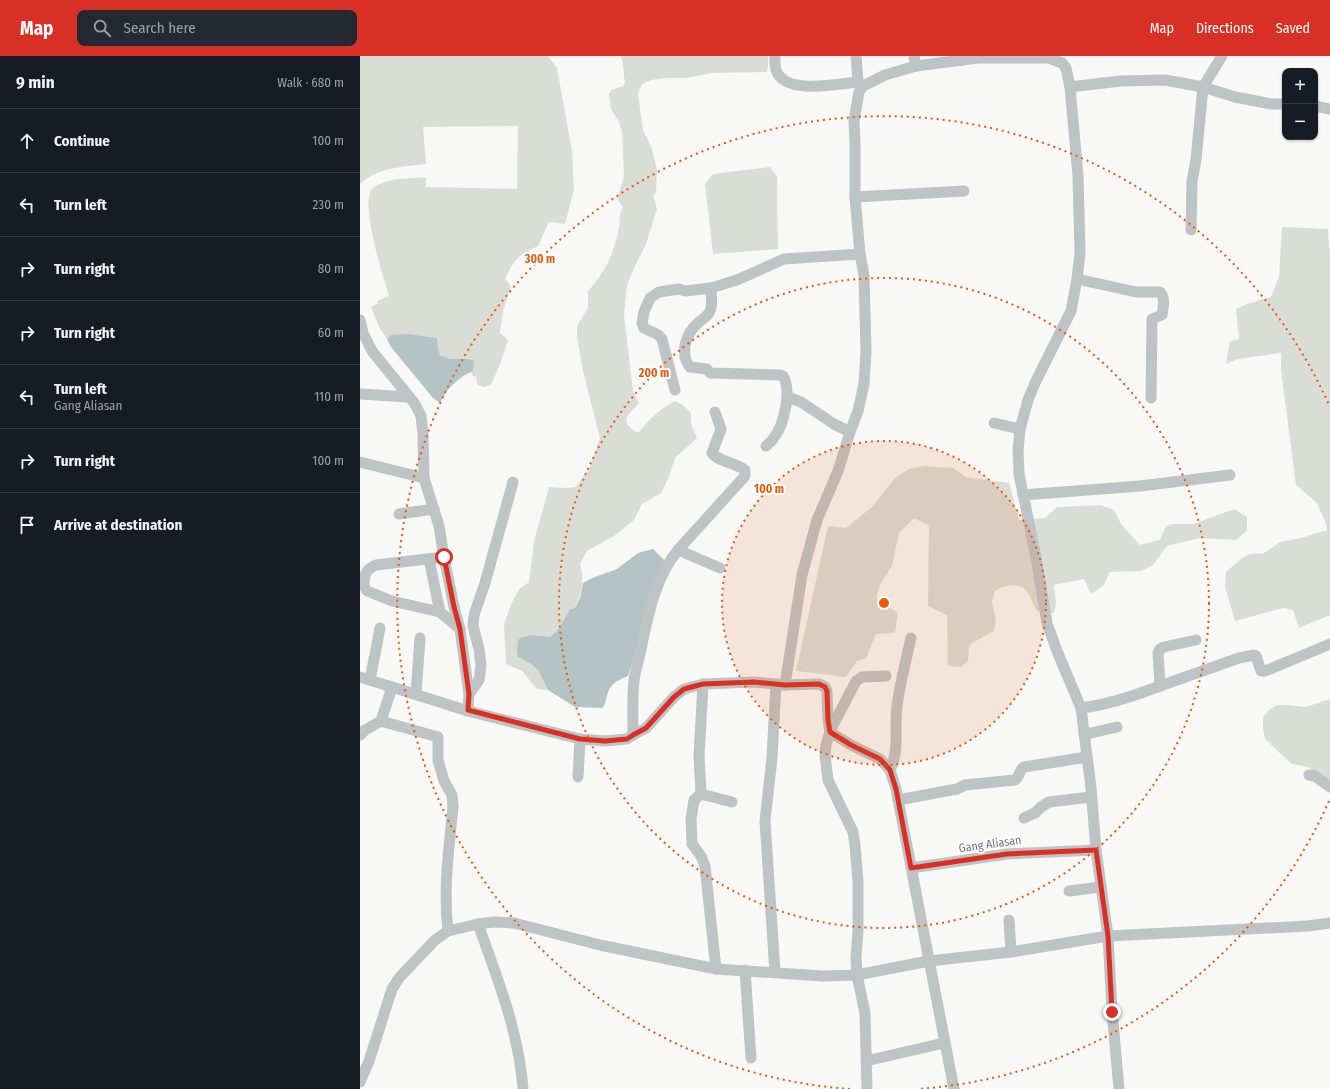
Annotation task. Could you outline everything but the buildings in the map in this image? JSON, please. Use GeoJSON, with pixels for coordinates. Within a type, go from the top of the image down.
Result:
{"type":"FeatureCollection","features":[{"type":"Feature","properties":{"kind":"street"},"geometry":{"type":"LineString","coordinates":[[775,56],[775,68],[778,74],[789,83],[822,86],[860,84],[885,75],[915,61],[980,57],[1011,59],[1049,58],[1062,63],[1066,68]]}},
{"type":"Feature","properties":{"kind":"street"},"geometry":{"type":"LineString","coordinates":[[775,972],[765,821],[780,684],[802,575],[817,520],[838,471],[858,411],[862,391],[866,351],[864,275],[860,254],[855,197],[856,144],[854,121],[860,84],[856,56]]}},
{"type":"Feature","properties":{"kind":"street"},"geometry":{"type":"LineString","coordinates":[[1068,56],[1066,68],[1070,87],[1079,192],[1080,253],[1077,279],[1070,311],[1028,400],[1020,429],[1018,457],[1019,474],[1036,557],[1046,623],[1081,708],[1096,850],[1108,940],[1112,1012],[1119,1089]]}},
{"type":"Feature","properties":{"kind":"street"},"geometry":{"type":"LineString","coordinates":[[1191,230],[1192,181],[1196,160],[1203,87],[1222,56]]}},
{"type":"Feature","properties":{"kind":"street"},"geometry":{"type":"LineString","coordinates":[[1070,87],[1120,81],[1165,80],[1203,87],[1235,97],[1271,104],[1282,104]]}},
{"type":"Feature","properties":{"kind":"street"},"geometry":{"type":"LineString","coordinates":[[1318,107],[1330,109]]}},
{"type":"Feature","properties":{"kind":"street"},"geometry":{"type":"LineString","coordinates":[[855,197],[964,191]]}},
{"type":"Feature","properties":{"kind":"street"},"geometry":{"type":"LineString","coordinates":[[675,390],[662,339],[657,333],[644,328],[642,323],[644,312],[650,298],[659,292],[679,289],[711,288],[737,280],[784,259],[860,254]]}},
{"type":"Feature","properties":{"kind":"street"},"geometry":{"type":"LineString","coordinates":[[1077,279],[1136,292],[1160,292],[1163,296],[1164,302],[1162,315],[1152,319],[1151,398]]}},
{"type":"Feature","properties":{"kind":"street"},"geometry":{"type":"LineString","coordinates":[[711,288],[711,310],[708,315],[694,327],[684,344],[685,358],[688,366],[707,368],[710,373],[783,376],[785,380],[787,397],[785,415],[778,431],[766,446]]}},
{"type":"Feature","properties":{"kind":"street"},"geometry":{"type":"LineString","coordinates":[[360,320],[362,333],[376,356],[415,404],[421,416],[424,433],[424,478],[439,526],[454,607],[460,629],[469,694],[468,710]]}},
{"type":"Feature","properties":{"kind":"street"},"geometry":{"type":"LineString","coordinates":[[360,394],[408,397]]}},
{"type":"Feature","properties":{"kind":"street"},"geometry":{"type":"LineString","coordinates":[[787,397],[801,402],[834,424],[850,432]]}},
{"type":"Feature","properties":{"kind":"street"},"geometry":{"type":"LineString","coordinates":[[633,735],[634,680],[650,606],[660,581],[678,550],[745,476],[745,470],[715,457],[712,453],[721,429],[714,412]]}},
{"type":"Feature","properties":{"kind":"street"},"geometry":{"type":"LineString","coordinates":[[994,424],[1020,429]]}},
{"type":"Feature","properties":{"kind":"street"},"geometry":{"type":"LineString","coordinates":[[360,462],[424,478]]}},
{"type":"Feature","properties":{"kind":"street"},"geometry":{"type":"LineString","coordinates":[[1023,495],[1140,486],[1230,475]]}},
{"type":"Feature","properties":{"kind":"street"},"geometry":{"type":"LineString","coordinates":[[469,694],[478,680],[481,666],[480,649],[473,626],[474,615],[485,583],[513,482]]}},
{"type":"Feature","properties":{"kind":"street"},"geometry":{"type":"LineString","coordinates":[[399,514],[434,509]]}},
{"type":"Feature","properties":{"kind":"street"},"geometry":{"type":"LineString","coordinates":[[678,550],[720,568]]}},
{"type":"Feature","properties":{"kind":"street"},"geometry":{"type":"LineString","coordinates":[[444,557],[376,565],[369,568],[364,575],[364,586],[367,591],[392,601],[440,612],[460,629]]}},
{"type":"Feature","properties":{"kind":"street"},"geometry":{"type":"LineString","coordinates":[[429,559],[440,612]]}},
{"type":"Feature","properties":{"kind":"street"},"geometry":{"type":"LineString","coordinates":[[380,628],[365,678],[468,710],[580,739],[605,741],[627,739],[646,728],[674,697],[684,689],[703,684],[754,682],[819,684],[825,687],[827,691],[828,720],[831,732],[851,745],[880,759],[890,770],[896,789],[944,1044],[954,1089]]}},
{"type":"Feature","properties":{"kind":"street"},"geometry":{"type":"LineString","coordinates":[[416,694],[420,638]]}},
{"type":"Feature","properties":{"kind":"street"},"geometry":{"type":"LineString","coordinates":[[890,770],[895,756],[897,706],[911,638]]}},
{"type":"Feature","properties":{"kind":"street"},"geometry":{"type":"LineString","coordinates":[[1160,686],[1158,653],[1160,649],[1196,640]]}},
{"type":"Feature","properties":{"kind":"street"},"geometry":{"type":"LineString","coordinates":[[1081,708],[1121,700],[1137,695],[1239,658],[1254,655],[1256,656],[1261,671],[1265,671],[1330,644]]}},
{"type":"Feature","properties":{"kind":"street"},"geometry":{"type":"LineString","coordinates":[[867,1089],[865,1013],[857,975],[856,958],[858,930],[858,882],[855,844],[853,832],[828,780],[825,756],[826,745],[831,732],[856,681],[862,678],[886,676]]}},
{"type":"Feature","properties":{"kind":"street"},"geometry":{"type":"LineString","coordinates":[[701,794],[700,756],[703,684]]}},
{"type":"Feature","properties":{"kind":"street"},"geometry":{"type":"LineString","coordinates":[[381,721],[392,686]]}},
{"type":"Feature","properties":{"kind":"street"},"geometry":{"type":"LineString","coordinates":[[360,735],[364,730],[381,721],[438,737],[438,760],[444,780],[452,795],[453,807],[446,885],[448,931]]}},
{"type":"Feature","properties":{"kind":"street"},"geometry":{"type":"LineString","coordinates":[[1084,733],[1117,727]]}},
{"type":"Feature","properties":{"kind":"street"},"geometry":{"type":"LineString","coordinates":[[578,777],[580,739]]}},
{"type":"Feature","properties":{"kind":"street"},"geometry":{"type":"LineString","coordinates":[[898,800],[957,789],[965,785],[1016,780],[1024,767],[1087,757]]}},
{"type":"Feature","properties":{"kind":"street"},"geometry":{"type":"LineString","coordinates":[[1309,775],[1315,776],[1330,787]]}},
{"type":"Feature","properties":{"kind":"street"},"geometry":{"type":"LineString","coordinates":[[701,794],[732,802]]}},
{"type":"Feature","properties":{"kind":"street"},"geometry":{"type":"LineString","coordinates":[[701,794],[694,800],[692,844],[705,866],[716,969]]}},
{"type":"Feature","properties":{"kind":"street"},"geometry":{"type":"LineString","coordinates":[[1024,818],[1035,813],[1041,806],[1049,802],[1091,797]]}},
{"type":"Feature","properties":{"kind":"street","name":"Gang Aliasan"},"geometry":{"type":"LineString","coordinates":[[911,868],[1007,854],[1096,850]]}},
{"type":"Feature","properties":{"kind":"street"},"geometry":{"type":"LineString","coordinates":[[1069,891],[1101,887]]}},
{"type":"Feature","properties":{"kind":"street"},"geometry":{"type":"LineString","coordinates":[[1009,920],[1010,952]]}},
{"type":"Feature","properties":{"kind":"street"},"geometry":{"type":"LineString","coordinates":[[360,1082],[371,1054],[392,989],[399,978],[434,940],[448,931],[478,924],[494,922],[514,923],[600,945],[716,969],[823,976],[857,975],[1010,952],[1108,940],[1308,926],[1330,923]]}},
{"type":"Feature","properties":{"kind":"street"},"geometry":{"type":"LineString","coordinates":[[478,924],[509,1013],[522,1075],[523,1089]]}},
{"type":"Feature","properties":{"kind":"street"},"geometry":{"type":"LineString","coordinates":[[745,970],[751,1058]]}},
{"type":"Feature","properties":{"kind":"street"},"geometry":{"type":"LineString","coordinates":[[866,1061],[944,1044]]}},
{"type":"Feature","properties":{"kind":"shaded area"},"geometry":{"type":"Polygon","coordinates":[[[360,56],[548,56],[557,68],[572,151],[574,189],[565,224],[549,222],[538,246],[525,252],[517,258],[511,266],[505,279],[511,286],[503,311],[500,333],[508,340],[501,362],[491,385],[484,387],[478,385],[476,377],[473,376],[471,372],[473,370],[469,359],[450,359],[440,355],[438,348],[391,335],[387,339],[380,329],[371,307],[378,304],[377,301],[389,296],[374,241],[369,209],[369,197],[372,189],[384,182],[398,179],[426,177],[426,187],[517,189],[518,126],[423,127],[426,164],[400,167],[383,171],[367,178],[360,184],[360,56]]]}},
{"type":"Feature","properties":{"kind":"shaded area"},"geometry":{"type":"Polygon","coordinates":[[[621,56],[768,56],[768,66],[767,72],[712,73],[686,78],[651,80],[642,84],[638,94],[643,130],[652,149],[657,171],[656,192],[653,196],[657,209],[646,244],[627,285],[624,315],[633,391],[639,403],[628,415],[626,422],[638,433],[655,415],[675,401],[683,405],[691,413],[691,424],[697,438],[675,458],[668,479],[661,493],[642,504],[634,520],[614,536],[587,551],[580,564],[582,581],[581,592],[577,603],[575,608],[570,609],[558,630],[550,637],[527,636],[518,657],[531,664],[538,670],[548,690],[537,689],[522,671],[506,664],[504,624],[519,589],[529,582],[534,541],[549,487],[576,487],[590,467],[600,438],[583,371],[577,337],[577,326],[588,308],[588,291],[604,270],[608,262],[617,237],[620,225],[621,210],[623,207],[617,199],[624,177],[622,131],[619,122],[611,109],[609,94],[611,90],[623,86],[625,82],[621,56]]]}},
{"type":"Feature","properties":{"kind":"shaded area"},"geometry":{"type":"Polygon","coordinates":[[[770,167],[777,176],[778,249],[713,254],[705,184],[713,174],[770,167]]]}},
{"type":"Feature","properties":{"kind":"shaded area"},"geometry":{"type":"Polygon","coordinates":[[[1282,227],[1328,229],[1330,249],[1330,615],[1299,628],[1293,610],[1283,608],[1235,621],[1225,587],[1226,572],[1242,558],[1250,554],[1264,553],[1280,542],[1301,538],[1327,530],[1317,503],[1296,485],[1281,370],[1281,353],[1238,359],[1226,364],[1230,341],[1239,339],[1236,309],[1271,297],[1279,277],[1282,227]]]}},
{"type":"Feature","properties":{"kind":"shaded area"},"geometry":{"type":"Polygon","coordinates":[[[407,334],[437,338],[440,355],[450,359],[469,359],[474,361],[473,371],[463,376],[452,385],[440,403],[433,398],[391,347],[387,339],[391,335],[407,334]]]}},
{"type":"Feature","properties":{"kind":"shaded area"},"geometry":{"type":"Polygon","coordinates":[[[925,466],[953,468],[966,477],[1009,483],[1019,520],[1045,518],[1057,507],[1101,505],[1114,510],[1121,524],[1140,545],[1160,540],[1166,526],[1172,524],[1194,524],[1234,509],[1247,517],[1247,530],[1236,540],[1200,538],[1167,546],[1153,565],[1141,571],[1110,572],[1103,586],[1091,594],[1084,579],[1054,585],[1056,603],[1054,613],[1037,611],[1027,591],[1021,587],[1014,585],[998,589],[995,591],[992,601],[996,621],[994,631],[972,643],[969,647],[968,661],[961,667],[948,666],[947,615],[928,606],[929,526],[914,518],[899,533],[892,566],[880,585],[877,595],[877,600],[898,613],[895,633],[876,634],[866,658],[857,661],[846,677],[796,671],[828,526],[846,528],[872,507],[895,478],[909,469],[925,466]]]}},
{"type":"Feature","properties":{"kind":"shaded area"},"geometry":{"type":"Polygon","coordinates":[[[653,549],[665,561],[628,676],[612,685],[602,708],[575,707],[548,690],[538,670],[531,664],[518,657],[518,640],[525,636],[550,637],[558,630],[570,609],[575,608],[580,598],[583,583],[617,569],[638,553],[653,549]]]}},
{"type":"Feature","properties":{"kind":"shaded area"},"geometry":{"type":"Polygon","coordinates":[[[1330,699],[1330,781],[1308,767],[1292,764],[1265,739],[1263,718],[1268,711],[1277,705],[1306,707],[1330,699]]]}},
{"type":"Feature","properties":{"kind":"route"},"geometry":{"type":"LineString","coordinates":[[444,557],[460,629],[469,694],[468,710],[580,739],[605,741],[627,739],[646,728],[674,697],[684,689],[703,684],[719,683],[754,682],[785,685],[819,684],[825,687],[827,691],[830,732],[851,745],[880,759],[890,770],[896,789],[911,868],[1007,854],[1096,850],[1108,936],[1112,1012]]}}]}
